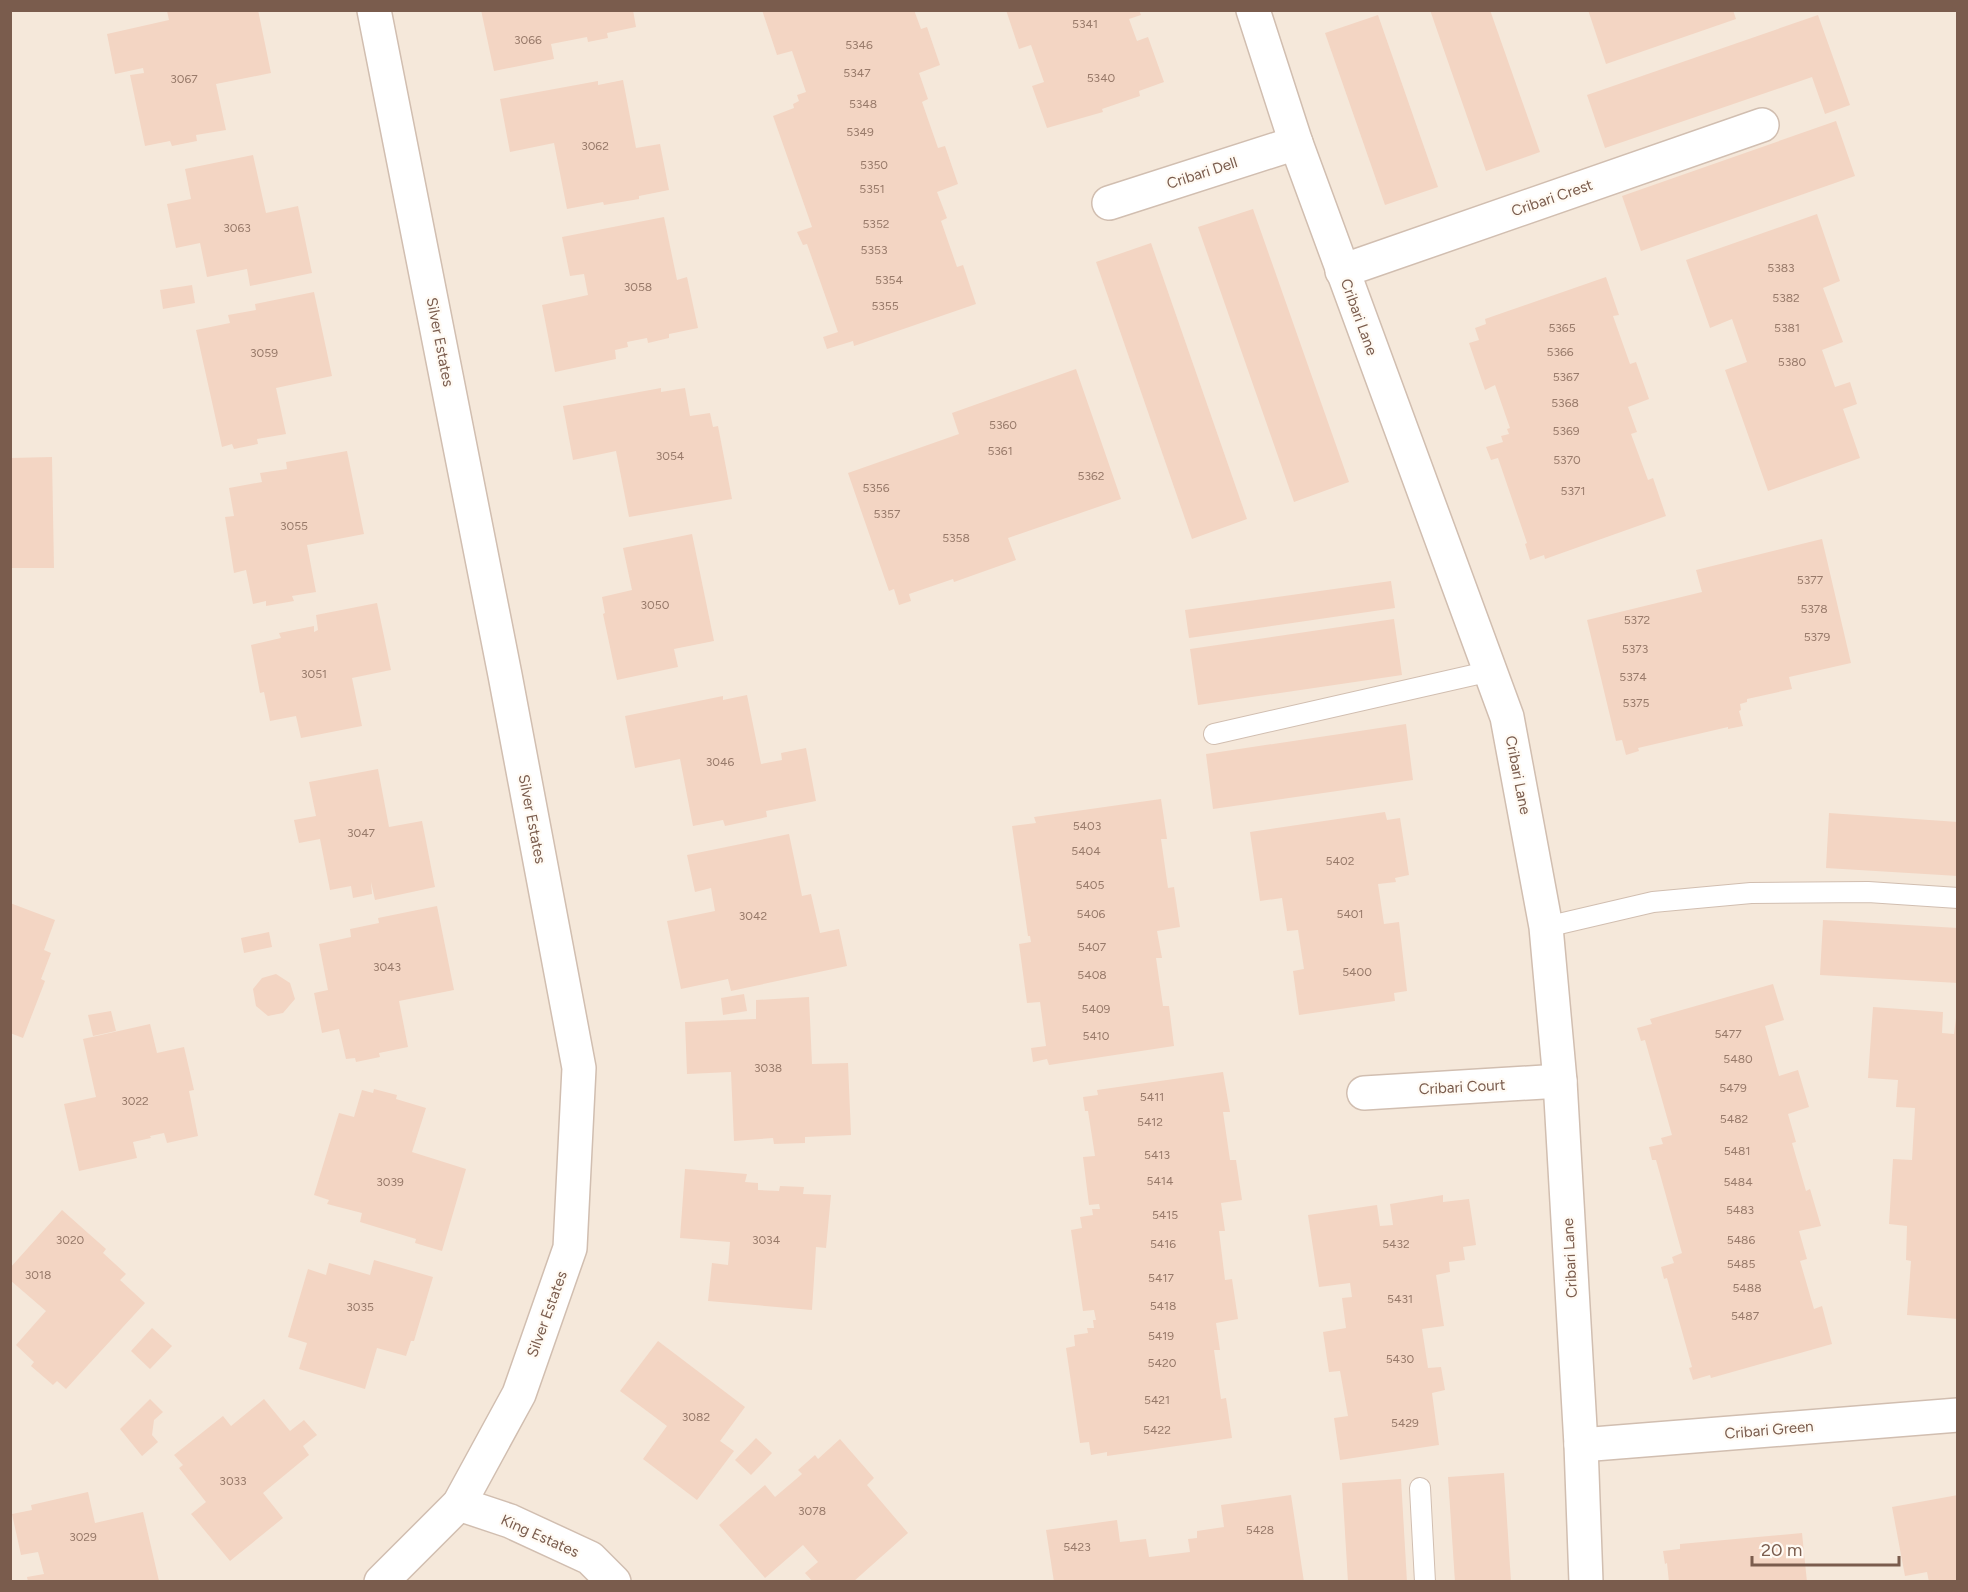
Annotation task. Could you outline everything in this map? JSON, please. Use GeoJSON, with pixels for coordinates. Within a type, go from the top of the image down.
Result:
{"type":"FeatureCollection","features":[{"type":"Feature","properties":{"kind":"street","name":"Silver Estates"},"geometry":{"type":"LineString","coordinates":[[374,10],[505,675],[579,1068],[570,1248],[519,1394],[459,1504],[381,1581]]}},
{"type":"Feature","properties":{"kind":"street","name":"Cribari Lane"},"geometry":{"type":"LineString","coordinates":[[1253,10],[1296,143],[1507,717],[1546,927],[1560,1081],[1581,1445],[1586,1581]]}},
{"type":"Feature","properties":{"kind":"street","name":"Cribari Crest"},"geometry":{"type":"LineString","coordinates":[[1342,271],[1762,125]]}},
{"type":"Feature","properties":{"kind":"street","name":"Cribari Dell"},"geometry":{"type":"LineString","coordinates":[[1109,203],[1296,143]]}},
{"type":"Feature","properties":{"kind":"street","name":"Cribari Court"},"geometry":{"type":"LineString","coordinates":[[1364,1093],[1560,1081]]}},
{"type":"Feature","properties":{"kind":"street","name":"Cribari Green"},"geometry":{"type":"LineString","coordinates":[[1581,1445],[1958,1415]]}},
{"type":"Feature","properties":{"kind":"street","name":"King Estates"},"geometry":{"type":"LineString","coordinates":[[459,1504],[510,1521],[590,1558],[614,1581]]}},
{"type":"Feature","properties":{"kind":"lane"},"geometry":{"type":"LineString","coordinates":[[1214,734],[1491,672]]}},
{"type":"Feature","properties":{"kind":"lane"},"geometry":{"type":"LineString","coordinates":[[1546,927],[1653,902],[1751,893],[1868,892],[1958,898]]}},
{"type":"Feature","properties":{"kind":"lane"},"geometry":{"type":"LineString","coordinates":[[1420,1488],[1425,1581]]}},
{"type":"Feature","properties":{"kind":"shaded area"},"geometry":{"type":"Polygon","coordinates":[[[11,11],[1957,11],[1957,1581],[11,1582],[11,11]]]}},
{"type":"Feature","properties":{"kind":"building"},"geometry":{"type":"Polygon","coordinates":[[[258,10],[271,73],[216,84],[226,130],[196,135],[197,141],[172,146],[170,141],[145,146],[130,75],[144,73],[143,68],[115,74],[107,34],[169,20],[167,11],[258,10]]]}},
{"type":"Feature","properties":{"kind":"building"},"geometry":{"type":"Polygon","coordinates":[[[481,10],[633,10],[636,27],[607,33],[608,38],[588,42],[587,37],[551,44],[554,59],[494,71],[481,10]]]}},
{"type":"Feature","properties":{"kind":"building"},"geometry":{"type":"Polygon","coordinates":[[[762,10],[914,10],[921,29],[927,27],[940,65],[919,73],[928,99],[922,102],[938,148],[945,146],[958,184],[937,192],[947,218],[941,221],[957,267],[963,265],[976,304],[854,346],[853,341],[827,349],[823,337],[838,332],[807,244],[803,245],[797,232],[812,227],[773,116],[794,108],[793,104],[799,101],[797,95],[806,92],[792,51],[777,55],[762,10]]]}},
{"type":"Feature","properties":{"kind":"building"},"geometry":{"type":"Polygon","coordinates":[[[1006,10],[1139,10],[1141,15],[1129,19],[1137,41],[1148,37],[1164,82],[1139,91],[1140,96],[1102,109],[1103,112],[1047,128],[1032,86],[1044,82],[1031,45],[1019,49],[1006,10]]]}},
{"type":"Feature","properties":{"kind":"building"},"geometry":{"type":"Polygon","coordinates":[[[1430,10],[1490,10],[1540,152],[1486,171],[1430,10]]]}},
{"type":"Feature","properties":{"kind":"building"},"geometry":{"type":"Polygon","coordinates":[[[1588,10],[1733,10],[1736,19],[1606,64],[1588,10]]]}},
{"type":"Feature","properties":{"kind":"building"},"geometry":{"type":"Polygon","coordinates":[[[1378,15],[1438,187],[1385,205],[1325,33],[1378,15]]]}},
{"type":"Feature","properties":{"kind":"building"},"geometry":{"type":"Polygon","coordinates":[[[1818,15],[1850,105],[1825,114],[1812,77],[1605,148],[1587,95],[1818,15]]]}},
{"type":"Feature","properties":{"kind":"building"},"geometry":{"type":"Polygon","coordinates":[[[623,80],[636,148],[660,144],[669,190],[639,196],[639,199],[604,205],[603,202],[567,209],[554,143],[510,152],[500,99],[598,81],[598,85],[623,80]]]}},
{"type":"Feature","properties":{"kind":"building"},"geometry":{"type":"Polygon","coordinates":[[[1836,121],[1855,176],[1641,251],[1622,196],[1836,121]]]}},
{"type":"Feature","properties":{"kind":"building"},"geometry":{"type":"Polygon","coordinates":[[[253,155],[266,213],[298,206],[312,273],[250,286],[247,269],[207,277],[200,243],[176,248],[167,204],[191,199],[185,169],[253,155]]]}},
{"type":"Feature","properties":{"kind":"building"},"geometry":{"type":"Polygon","coordinates":[[[1253,209],[1349,482],[1294,502],[1198,227],[1253,209]]]}},
{"type":"Feature","properties":{"kind":"building"},"geometry":{"type":"Polygon","coordinates":[[[1817,214],[1840,281],[1823,288],[1843,342],[1822,350],[1835,387],[1850,382],[1857,404],[1843,409],[1860,458],[1768,491],[1725,370],[1747,362],[1732,319],[1710,328],[1686,260],[1817,214]]]}},
{"type":"Feature","properties":{"kind":"building"},"geometry":{"type":"Polygon","coordinates":[[[664,217],[677,280],[687,277],[698,328],[669,334],[669,338],[648,343],[647,338],[627,342],[628,347],[615,350],[616,359],[555,372],[542,305],[588,295],[584,274],[570,276],[562,237],[664,217]]]}},
{"type":"Feature","properties":{"kind":"building"},"geometry":{"type":"Polygon","coordinates":[[[1151,243],[1247,519],[1192,539],[1096,262],[1151,243]]]}},
{"type":"Feature","properties":{"kind":"building"},"geometry":{"type":"Polygon","coordinates":[[[1606,277],[1619,315],[1613,316],[1630,364],[1636,362],[1649,399],[1628,407],[1637,432],[1631,434],[1648,480],[1653,478],[1666,516],[1545,559],[1544,555],[1530,560],[1525,544],[1527,543],[1498,458],[1491,460],[1486,447],[1503,442],[1501,436],[1509,434],[1507,429],[1510,428],[1495,385],[1485,390],[1469,343],[1479,340],[1475,328],[1486,324],[1485,319],[1606,277]]]}},
{"type":"Feature","properties":{"kind":"building"},"geometry":{"type":"Polygon","coordinates":[[[192,285],[195,303],[163,309],[160,290],[192,285]]]}},
{"type":"Feature","properties":{"kind":"building"},"geometry":{"type":"Polygon","coordinates":[[[314,292],[332,376],[276,388],[286,434],[257,439],[258,444],[234,449],[232,444],[222,447],[196,330],[230,323],[228,315],[256,310],[255,304],[314,292]]]}},
{"type":"Feature","properties":{"kind":"building"},"geometry":{"type":"Polygon","coordinates":[[[1076,369],[1121,499],[1008,538],[1016,560],[954,582],[953,579],[909,594],[911,601],[899,605],[894,589],[889,591],[848,473],[959,434],[952,413],[1076,369]]]}},
{"type":"Feature","properties":{"kind":"building"},"geometry":{"type":"Polygon","coordinates":[[[661,388],[661,392],[685,388],[690,416],[710,413],[713,427],[718,426],[732,499],[629,517],[616,451],[573,460],[563,406],[661,388]]]}},
{"type":"Feature","properties":{"kind":"building"},"geometry":{"type":"Polygon","coordinates":[[[347,451],[364,534],[307,545],[316,592],[292,596],[294,601],[266,606],[266,601],[253,604],[246,570],[234,573],[225,517],[234,516],[229,488],[262,482],[260,473],[287,469],[286,462],[347,451]]]}},
{"type":"Feature","properties":{"kind":"building"},"geometry":{"type":"Polygon","coordinates":[[[52,457],[54,568],[10,568],[10,458],[52,457]]]}},
{"type":"Feature","properties":{"kind":"building"},"geometry":{"type":"Polygon","coordinates":[[[692,534],[714,641],[674,649],[678,667],[617,680],[603,614],[605,613],[602,597],[632,590],[623,548],[692,534]]]}},
{"type":"Feature","properties":{"kind":"building"},"geometry":{"type":"Polygon","coordinates":[[[1822,539],[1851,663],[1789,677],[1792,689],[1747,699],[1747,702],[1740,704],[1741,710],[1739,711],[1743,726],[1728,729],[1728,727],[1638,748],[1639,751],[1626,755],[1622,740],[1616,741],[1587,620],[1702,592],[1696,570],[1822,539]]]}},
{"type":"Feature","properties":{"kind":"building"},"geometry":{"type":"Polygon","coordinates":[[[1391,581],[1395,608],[1189,638],[1185,610],[1391,581]]]}},
{"type":"Feature","properties":{"kind":"building"},"geometry":{"type":"Polygon","coordinates":[[[377,603],[391,670],[352,678],[362,726],[301,738],[296,716],[270,721],[264,692],[260,693],[251,645],[281,638],[279,633],[314,626],[314,632],[318,630],[316,615],[377,603]]]}},
{"type":"Feature","properties":{"kind":"building"},"geometry":{"type":"Polygon","coordinates":[[[1394,619],[1402,675],[1198,705],[1190,649],[1394,619]]]}},
{"type":"Feature","properties":{"kind":"building"},"geometry":{"type":"Polygon","coordinates":[[[747,695],[761,764],[782,760],[781,753],[806,748],[816,801],[766,811],[767,817],[725,826],[723,820],[693,826],[680,759],[635,768],[625,716],[723,696],[723,700],[747,695]]]}},
{"type":"Feature","properties":{"kind":"building"},"geometry":{"type":"Polygon","coordinates":[[[1406,724],[1413,780],[1213,809],[1206,754],[1406,724]]]}},
{"type":"Feature","properties":{"kind":"building"},"geometry":{"type":"Polygon","coordinates":[[[378,769],[389,827],[422,821],[435,887],[375,900],[371,882],[372,894],[353,898],[351,886],[330,890],[320,839],[299,843],[294,820],[316,816],[309,782],[378,769]]]}},
{"type":"Feature","properties":{"kind":"building"},"geometry":{"type":"Polygon","coordinates":[[[1161,799],[1167,839],[1161,839],[1168,888],[1174,887],[1180,927],[1157,931],[1162,958],[1156,958],[1163,1006],[1169,1006],[1174,1046],[1049,1065],[1047,1059],[1033,1062],[1031,1048],[1046,1046],[1040,1002],[1027,1003],[1019,944],[1031,942],[1028,936],[1012,826],[1036,823],[1034,817],[1161,799]]]}},
{"type":"Feature","properties":{"kind":"building"},"geometry":{"type":"Polygon","coordinates":[[[1385,812],[1387,820],[1400,818],[1409,875],[1395,878],[1396,882],[1378,884],[1384,924],[1399,922],[1407,991],[1394,993],[1395,1001],[1299,1015],[1293,971],[1304,969],[1298,930],[1287,931],[1282,898],[1260,901],[1250,832],[1385,812]]]}},
{"type":"Feature","properties":{"kind":"building"},"geometry":{"type":"Polygon","coordinates":[[[1829,813],[1958,822],[1958,876],[1826,868],[1829,813]]]}},
{"type":"Feature","properties":{"kind":"building"},"geometry":{"type":"Polygon","coordinates":[[[789,834],[802,896],[811,894],[820,933],[839,929],[847,966],[731,991],[728,979],[681,989],[667,921],[715,911],[711,888],[695,892],[687,855],[789,834]]]}},
{"type":"Feature","properties":{"kind":"building"},"geometry":{"type":"Polygon","coordinates":[[[10,903],[55,920],[44,950],[51,953],[41,979],[45,981],[23,1038],[10,1033],[10,903]]]}},
{"type":"Feature","properties":{"kind":"building"},"geometry":{"type":"Polygon","coordinates":[[[437,906],[454,990],[399,1001],[408,1047],[379,1053],[380,1057],[356,1062],[355,1058],[346,1059],[339,1029],[322,1033],[314,993],[328,990],[319,944],[351,937],[350,929],[379,923],[378,918],[437,906]]]}},
{"type":"Feature","properties":{"kind":"building"},"geometry":{"type":"Polygon","coordinates":[[[1823,920],[1958,928],[1958,983],[1820,975],[1823,920]]]}},
{"type":"Feature","properties":{"kind":"building"},"geometry":{"type":"Polygon","coordinates":[[[269,932],[272,947],[244,953],[241,938],[269,932]]]}},
{"type":"Feature","properties":{"kind":"building"},"geometry":{"type":"Polygon","coordinates":[[[276,974],[290,983],[295,999],[283,1013],[268,1016],[256,1006],[253,989],[262,978],[276,974]]]}},
{"type":"Feature","properties":{"kind":"building"},"geometry":{"type":"Polygon","coordinates":[[[1773,984],[1784,1020],[1765,1026],[1779,1076],[1798,1070],[1809,1107],[1788,1114],[1796,1142],[1792,1143],[1806,1191],[1810,1189],[1821,1226],[1799,1231],[1807,1259],[1800,1261],[1814,1309],[1822,1306],[1832,1344],[1711,1378],[1710,1375],[1693,1380],[1689,1368],[1692,1367],[1667,1278],[1664,1279],[1661,1267],[1674,1263],[1672,1257],[1682,1253],[1656,1160],[1652,1160],[1649,1147],[1663,1144],[1661,1138],[1672,1135],[1645,1040],[1641,1041],[1637,1028],[1652,1024],[1650,1019],[1773,984]]]}},
{"type":"Feature","properties":{"kind":"building"},"geometry":{"type":"Polygon","coordinates":[[[744,994],[747,1011],[723,1015],[721,998],[744,994]]]}},
{"type":"Feature","properties":{"kind":"building"},"geometry":{"type":"Polygon","coordinates":[[[809,997],[812,1064],[848,1063],[851,1135],[805,1137],[805,1143],[774,1144],[773,1138],[734,1141],[731,1072],[687,1074],[685,1022],[756,1019],[756,1000],[809,997]]]}},
{"type":"Feature","properties":{"kind":"building"},"geometry":{"type":"Polygon","coordinates":[[[1873,1007],[1943,1012],[1942,1033],[1954,1034],[1956,1018],[1958,1018],[1958,1319],[1907,1315],[1911,1261],[1906,1260],[1907,1226],[1889,1224],[1893,1159],[1912,1160],[1915,1108],[1896,1107],[1898,1080],[1868,1078],[1873,1007]]]}},
{"type":"Feature","properties":{"kind":"building"},"geometry":{"type":"Polygon","coordinates":[[[111,1011],[116,1031],[93,1036],[88,1015],[111,1011]]]}},
{"type":"Feature","properties":{"kind":"building"},"geometry":{"type":"Polygon","coordinates":[[[150,1024],[157,1053],[184,1047],[194,1090],[189,1091],[198,1136],[167,1143],[164,1133],[150,1136],[151,1138],[133,1142],[137,1158],[79,1171],[64,1104],[96,1097],[83,1039],[150,1024]]]}},
{"type":"Feature","properties":{"kind":"building"},"geometry":{"type":"Polygon","coordinates":[[[1223,1072],[1230,1112],[1223,1112],[1230,1160],[1236,1160],[1242,1200],[1221,1203],[1225,1231],[1219,1231],[1225,1280],[1232,1279],[1238,1319],[1216,1323],[1220,1350],[1214,1350],[1221,1399],[1226,1398],[1232,1438],[1107,1456],[1107,1452],[1091,1455],[1089,1442],[1080,1443],[1066,1348],[1075,1346],[1074,1335],[1088,1333],[1087,1328],[1094,1328],[1093,1320],[1096,1320],[1094,1310],[1083,1311],[1071,1230],[1082,1228],[1080,1217],[1093,1215],[1092,1209],[1100,1209],[1099,1204],[1089,1205],[1083,1157],[1095,1156],[1088,1111],[1085,1111],[1083,1097],[1098,1095],[1097,1090],[1223,1072]]]}},
{"type":"Feature","properties":{"kind":"building"},"geometry":{"type":"Polygon","coordinates":[[[374,1089],[397,1095],[396,1099],[426,1108],[412,1152],[466,1169],[442,1251],[415,1243],[416,1239],[360,1222],[362,1213],[327,1204],[329,1200],[314,1195],[339,1113],[354,1117],[362,1090],[373,1093],[374,1089]]]}},
{"type":"Feature","properties":{"kind":"building"},"geometry":{"type":"Polygon","coordinates":[[[685,1169],[747,1174],[745,1182],[758,1183],[758,1190],[779,1191],[780,1186],[804,1187],[803,1194],[831,1195],[826,1248],[816,1247],[812,1310],[708,1301],[712,1263],[728,1265],[730,1242],[680,1238],[685,1169]]]}},
{"type":"Feature","properties":{"kind":"building"},"geometry":{"type":"Polygon","coordinates":[[[1443,1195],[1443,1202],[1469,1199],[1476,1245],[1463,1247],[1465,1260],[1449,1262],[1450,1272],[1436,1275],[1444,1326],[1422,1329],[1428,1368],[1441,1367],[1445,1390],[1432,1393],[1439,1445],[1340,1460],[1334,1418],[1348,1416],[1340,1371],[1329,1372],[1323,1332],[1346,1328],[1342,1298],[1352,1297],[1350,1283],[1319,1287],[1308,1215],[1377,1205],[1380,1226],[1393,1225],[1390,1204],[1443,1195]]]}},
{"type":"Feature","properties":{"kind":"building"},"geometry":{"type":"Polygon","coordinates":[[[62,1210],[106,1249],[103,1253],[126,1274],[120,1280],[145,1303],[66,1389],[57,1381],[53,1385],[31,1366],[34,1362],[16,1345],[46,1311],[10,1280],[10,1268],[62,1210]]]}},
{"type":"Feature","properties":{"kind":"building"},"geometry":{"type":"Polygon","coordinates":[[[374,1260],[433,1277],[414,1341],[411,1341],[406,1356],[377,1348],[365,1389],[299,1369],[307,1343],[288,1337],[308,1269],[326,1275],[329,1263],[370,1275],[374,1260]]]}},
{"type":"Feature","properties":{"kind":"building"},"geometry":{"type":"Polygon","coordinates":[[[152,1328],[172,1346],[150,1369],[131,1351],[152,1328]]]}},
{"type":"Feature","properties":{"kind":"building"},"geometry":{"type":"Polygon","coordinates":[[[658,1341],[745,1407],[720,1441],[734,1451],[697,1500],[643,1459],[667,1426],[620,1391],[658,1341]]]}},
{"type":"Feature","properties":{"kind":"building"},"geometry":{"type":"Polygon","coordinates":[[[150,1399],[163,1412],[154,1420],[152,1435],[158,1442],[142,1456],[120,1429],[150,1399]]]}},
{"type":"Feature","properties":{"kind":"building"},"geometry":{"type":"Polygon","coordinates":[[[264,1399],[290,1431],[304,1420],[317,1435],[303,1446],[309,1455],[263,1493],[283,1518],[230,1561],[191,1514],[206,1502],[179,1468],[183,1465],[174,1455],[223,1416],[231,1426],[264,1399]]]}},
{"type":"Feature","properties":{"kind":"building"},"geometry":{"type":"Polygon","coordinates":[[[756,1438],[772,1453],[751,1475],[735,1460],[756,1438]]]}},
{"type":"Feature","properties":{"kind":"building"},"geometry":{"type":"Polygon","coordinates":[[[840,1439],[874,1478],[867,1485],[908,1533],[853,1582],[813,1582],[805,1573],[818,1562],[803,1545],[765,1578],[719,1525],[765,1485],[775,1497],[802,1474],[798,1470],[815,1455],[818,1459],[840,1439]]]}},
{"type":"Feature","properties":{"kind":"building"},"geometry":{"type":"Polygon","coordinates":[[[1504,1473],[1511,1582],[1455,1582],[1448,1477],[1504,1473]]]}},
{"type":"Feature","properties":{"kind":"building"},"geometry":{"type":"Polygon","coordinates":[[[1401,1479],[1407,1582],[1348,1582],[1342,1483],[1401,1479]]]}},
{"type":"Feature","properties":{"kind":"building"},"geometry":{"type":"Polygon","coordinates":[[[88,1492],[95,1523],[143,1512],[159,1581],[28,1582],[27,1577],[44,1574],[38,1552],[21,1555],[12,1514],[32,1510],[31,1505],[88,1492]]]}},
{"type":"Feature","properties":{"kind":"building"},"geometry":{"type":"Polygon","coordinates":[[[1291,1495],[1304,1582],[1054,1582],[1046,1530],[1117,1520],[1120,1542],[1146,1539],[1149,1557],[1190,1552],[1188,1539],[1197,1538],[1197,1531],[1224,1527],[1221,1505],[1291,1495]]]}},
{"type":"Feature","properties":{"kind":"building"},"geometry":{"type":"Polygon","coordinates":[[[1958,1495],[1958,1582],[1929,1582],[1927,1572],[1905,1576],[1892,1507],[1958,1495]]]}},
{"type":"Feature","properties":{"kind":"building"},"geometry":{"type":"Polygon","coordinates":[[[1802,1533],[1807,1582],[1669,1582],[1663,1551],[1680,1549],[1680,1544],[1802,1533]]]}}]}
